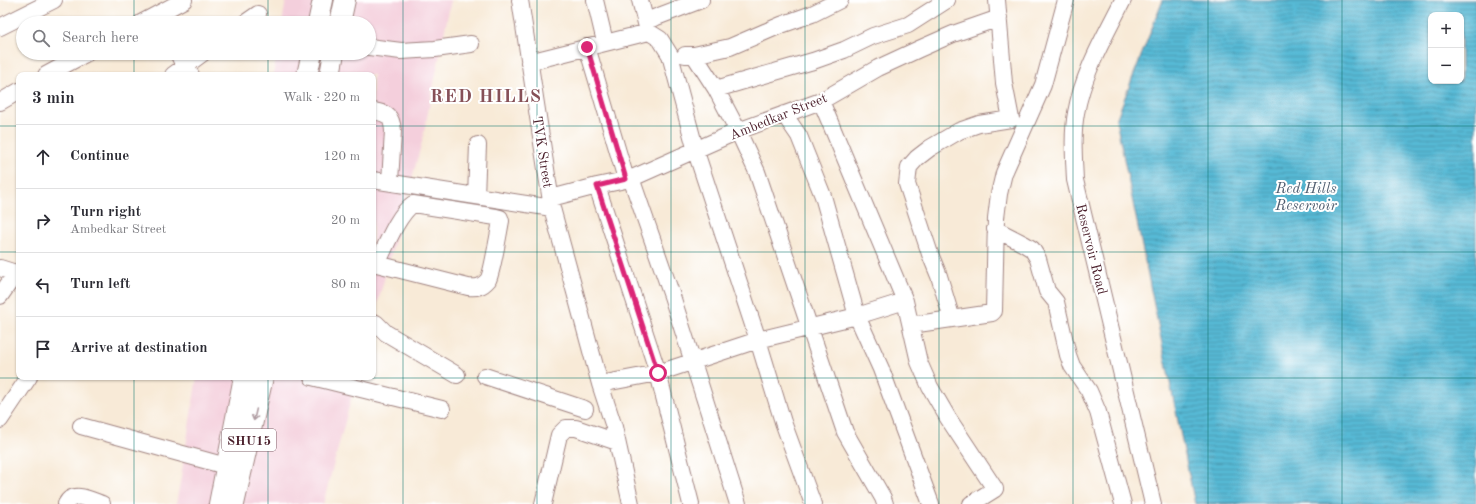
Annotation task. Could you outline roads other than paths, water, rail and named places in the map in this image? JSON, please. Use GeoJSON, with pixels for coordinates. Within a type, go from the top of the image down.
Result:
{"type":"FeatureCollection","features":[{"type":"Feature","properties":{"kind":"main road"},"geometry":{"type":"LineString","coordinates":[[320,16],[323,0]]}},
{"type":"Feature","properties":{"kind":"main road"},"geometry":{"type":"LineString","coordinates":[[342,16],[345,0]]}},
{"type":"Feature","properties":{"kind":"main road"},"geometry":{"type":"LineString","coordinates":[[308,72],[310,60]]}},
{"type":"Feature","properties":{"kind":"main road"},"geometry":{"type":"LineString","coordinates":[[331,72],[333,60]]}},
{"type":"Feature","properties":{"kind":"main road","name":"SHU15"},"geometry":{"type":"LineString","coordinates":[[219,504],[243,380]]}},
{"type":"Feature","properties":{"kind":"main road","name":"SHU15"},"geometry":{"type":"LineString","coordinates":[[234,504],[262,380]]}},
{"type":"Feature","properties":{"kind":"street"},"geometry":{"type":"LineString","coordinates":[[22,16],[54,0]]}},
{"type":"Feature","properties":{"kind":"street"},"geometry":{"type":"LineString","coordinates":[[159,12],[184,0]]}},
{"type":"Feature","properties":{"kind":"street","name":"TVK Street"},"geometry":{"type":"LineString","coordinates":[[520,0],[552,203],[617,442],[631,504]]}},
{"type":"Feature","properties":{"kind":"street"},"geometry":{"type":"LineString","coordinates":[[595,0],[605,42]]}},
{"type":"Feature","properties":{"kind":"street"},"geometry":{"type":"LineString","coordinates":[[640,0],[647,26],[660,40],[670,55],[696,150],[783,422],[813,504]]}},
{"type":"Feature","properties":{"kind":"street"},"geometry":{"type":"LineString","coordinates":[[529,62],[605,42],[647,26],[701,0]]}},
{"type":"Feature","properties":{"kind":"street"},"geometry":{"type":"LineString","coordinates":[[670,55],[694,55],[730,47],[780,25],[812,14],[840,0]]}},
{"type":"Feature","properties":{"kind":"street"},"geometry":{"type":"LineString","coordinates":[[716,89],[844,50],[873,36],[908,25],[947,0]]}},
{"type":"Feature","properties":{"kind":"street"},"geometry":{"type":"LineString","coordinates":[[952,319],[939,276],[930,254],[907,184],[909,168],[917,158],[930,148],[959,131],[979,124],[1011,118],[1004,83],[997,0]]}},
{"type":"Feature","properties":{"kind":"street"},"geometry":{"type":"LineString","coordinates":[[911,325],[992,313],[994,311],[995,229],[1004,173],[1043,85],[1066,0]]}},
{"type":"Feature","properties":{"kind":"street","name":"Reservoir Road"},"geometry":{"type":"LineString","coordinates":[[1123,0],[1088,71],[1076,112],[1073,153],[1075,180],[1153,504]]}},
{"type":"Feature","properties":{"kind":"street","name":"Ambedkar Street"},"geometry":{"type":"LineString","coordinates":[[552,203],[597,186],[628,179],[738,131],[821,101],[878,68],[953,34],[999,18]]}},
{"type":"Feature","properties":{"kind":"street"},"geometry":{"type":"LineString","coordinates":[[0,27],[16,19]]}},
{"type":"Feature","properties":{"kind":"street"},"geometry":{"type":"LineString","coordinates":[[376,48],[401,51],[435,49],[471,44]]}},
{"type":"Feature","properties":{"kind":"street"},"geometry":{"type":"LineString","coordinates":[[587,47],[628,179],[693,361],[738,504]]}},
{"type":"Feature","properties":{"kind":"street"},"geometry":{"type":"LineString","coordinates":[[694,55],[716,89],[757,172],[845,432],[884,498],[885,504]]}},
{"type":"Feature","properties":{"kind":"street"},"geometry":{"type":"LineString","coordinates":[[52,72],[74,60]]}},
{"type":"Feature","properties":{"kind":"street"},"geometry":{"type":"LineString","coordinates":[[182,67],[192,60]]}},
{"type":"Feature","properties":{"kind":"street"},"geometry":{"type":"LineString","coordinates":[[0,102],[16,93]]}},
{"type":"Feature","properties":{"kind":"street"},"geometry":{"type":"LineString","coordinates":[[821,101],[905,301],[919,362],[930,388],[995,489],[973,503]]}},
{"type":"Feature","properties":{"kind":"street"},"geometry":{"type":"LineString","coordinates":[[376,112],[384,113],[393,123],[390,182]]}},
{"type":"Feature","properties":{"kind":"street"},"geometry":{"type":"LineString","coordinates":[[784,114],[799,136],[823,196],[857,316],[881,369],[931,504]]}},
{"type":"Feature","properties":{"kind":"street"},"geometry":{"type":"LineString","coordinates":[[476,196],[478,146]]}},
{"type":"Feature","properties":{"kind":"street"},"geometry":{"type":"LineString","coordinates":[[376,180],[476,196],[552,203]]}},
{"type":"Feature","properties":{"kind":"street"},"geometry":{"type":"LineString","coordinates":[[597,186],[658,373],[692,504]]}},
{"type":"Feature","properties":{"kind":"street"},"geometry":{"type":"LineString","coordinates":[[376,262],[393,231],[410,206],[413,204],[496,217],[500,218],[502,221],[489,279],[482,286],[475,288],[468,287],[376,264]]}},
{"type":"Feature","properties":{"kind":"street"},"geometry":{"type":"LineString","coordinates":[[995,229],[1028,246],[1038,259],[1047,291],[1056,302],[1068,355],[1072,366],[1089,391],[1098,412],[1123,504]]}},
{"type":"Feature","properties":{"kind":"street"},"geometry":{"type":"LineString","coordinates":[[0,268],[16,274]]}},
{"type":"Feature","properties":{"kind":"street"},"geometry":{"type":"LineString","coordinates":[[0,296],[16,275]]}},
{"type":"Feature","properties":{"kind":"street"},"geometry":{"type":"LineString","coordinates":[[600,384],[658,373],[758,340],[857,316],[905,301]]}},
{"type":"Feature","properties":{"kind":"street"},"geometry":{"type":"LineString","coordinates":[[376,323],[386,333],[457,376]]}},
{"type":"Feature","properties":{"kind":"street"},"geometry":{"type":"LineString","coordinates":[[485,376],[585,409]]}},
{"type":"Feature","properties":{"kind":"street"},"geometry":{"type":"LineString","coordinates":[[0,420],[27,380]]}},
{"type":"Feature","properties":{"kind":"street"},"geometry":{"type":"LineString","coordinates":[[324,380],[442,409]]}},
{"type":"Feature","properties":{"kind":"street"},"geometry":{"type":"LineString","coordinates":[[543,504],[559,435],[576,415],[605,399]]}},
{"type":"Feature","properties":{"kind":"street"},"geometry":{"type":"LineString","coordinates":[[81,426],[226,466]]}},
{"type":"Feature","properties":{"kind":"street"},"geometry":{"type":"LineString","coordinates":[[566,428],[576,428],[617,442]]}},
{"type":"Feature","properties":{"kind":"street"},"geometry":{"type":"LineString","coordinates":[[66,504],[72,497],[80,496],[102,504]]}},
{"type":"Feature","properties":{"kind":"water","name":"Red Hills Reservoir"},"geometry":{"type":"Polygon","coordinates":[[[1163,0],[1476,0],[1476,504],[1195,504],[1116,120],[1163,0]]]}},
{"type":"Feature","properties":{"kind":"district","name":"RED HILLS"},"geometry":{"type":"Point","coordinates":[486,96]}}]}
